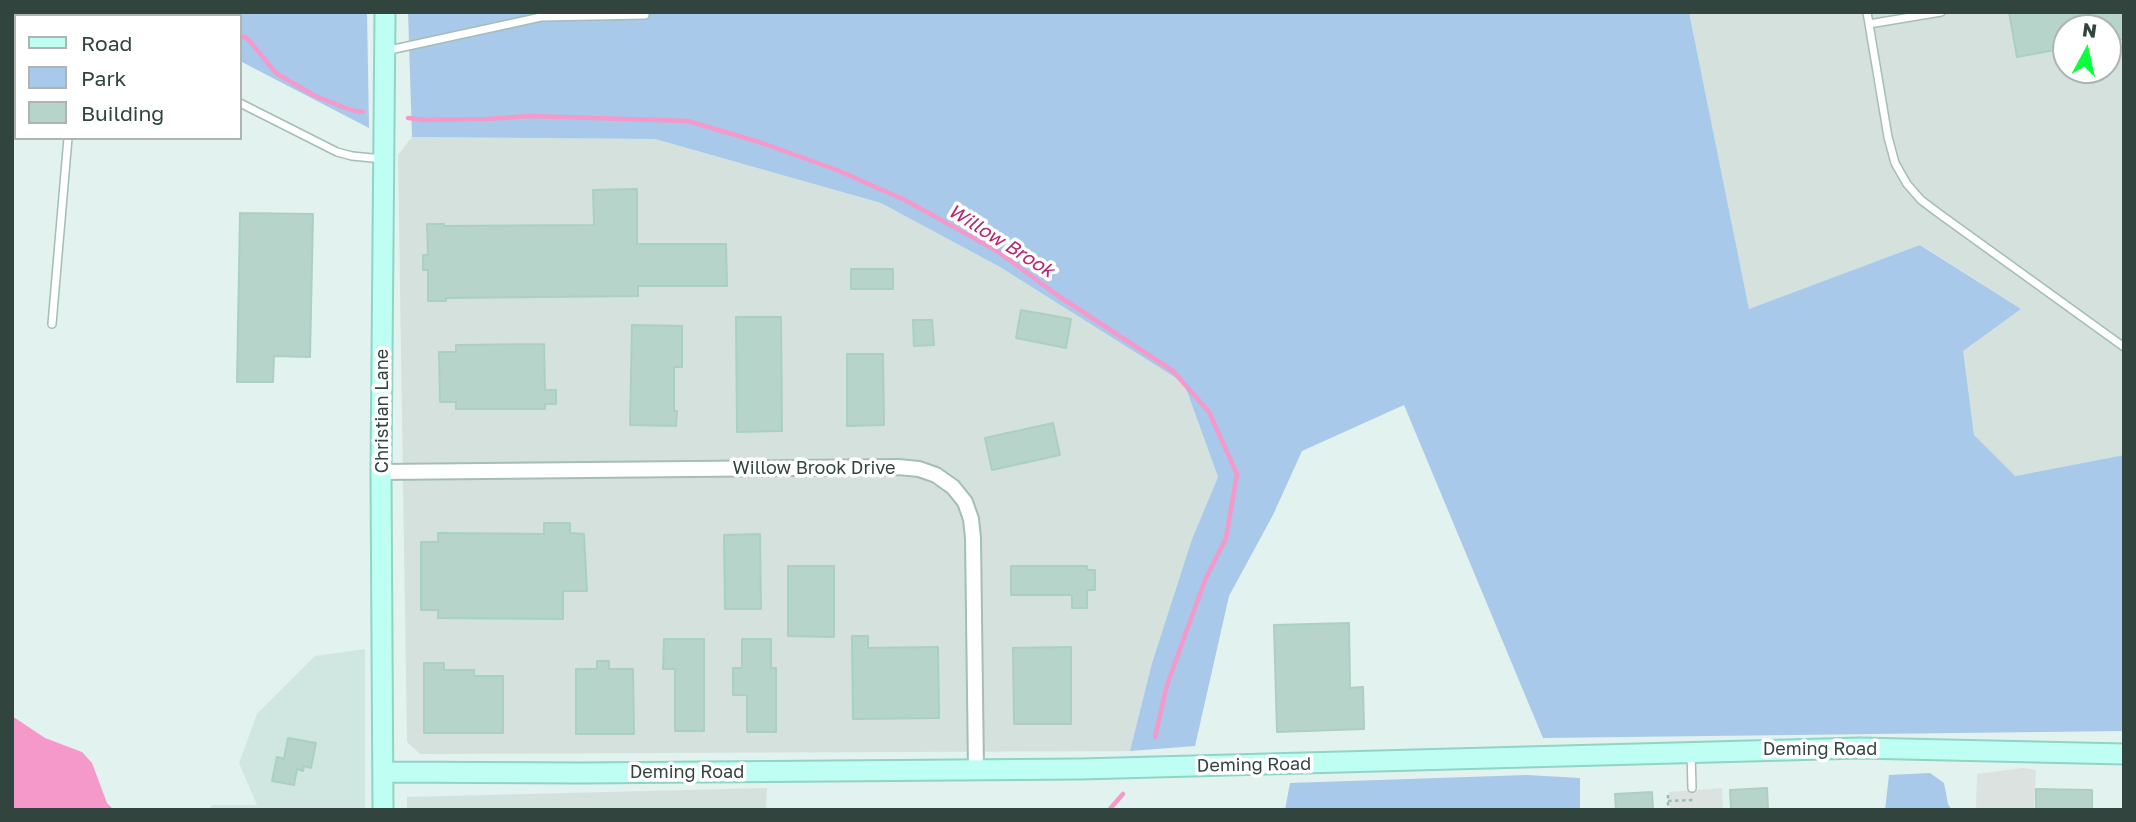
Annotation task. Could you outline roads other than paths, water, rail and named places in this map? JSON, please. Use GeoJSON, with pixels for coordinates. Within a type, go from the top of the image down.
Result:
{"type":"FeatureCollection","features":[{"type":"Feature","properties":{"kind":"street","name":"Christian Lane"},"geometry":{"type":"LineString","coordinates":[[383,810],[385,12]]}},
{"type":"Feature","properties":{"kind":"street","name":"Willow Brook Drive"},"geometry":{"type":"LineString","coordinates":[[382,472],[898,467],[919,469],[936,475],[953,487],[965,502],[971,519],[976,770]]}},
{"type":"Feature","properties":{"kind":"street","name":"Deming Road"},"geometry":{"type":"LineString","coordinates":[[383,772],[976,770],[1433,761],[1860,748],[2124,754]]}},
{"type":"Feature","properties":{"kind":"lane"},"geometry":{"type":"LineString","coordinates":[[384,51],[541,15],[645,15],[645,12]]}},
{"type":"Feature","properties":{"kind":"lane"},"geometry":{"type":"LineString","coordinates":[[1867,12],[1888,137],[1895,163],[1907,184],[1921,200],[2124,347]]}},
{"type":"Feature","properties":{"kind":"lane"},"geometry":{"type":"LineString","coordinates":[[1869,24],[1941,12]]}},
{"type":"Feature","properties":{"kind":"lane"},"geometry":{"type":"LineString","coordinates":[[242,104],[337,152],[384,159]]}},
{"type":"Feature","properties":{"kind":"lane"},"geometry":{"type":"LineString","coordinates":[[52,324],[68,140]]}},
{"type":"Feature","properties":{"kind":"lane"},"geometry":{"type":"LineString","coordinates":[[1691,752],[1692,788]]}},
{"type":"Feature","properties":{"kind":"waterway","name":"Willow Brook"},"geometry":{"type":"LineString","coordinates":[[193,12],[198,14]]}},
{"type":"Feature","properties":{"kind":"waterway","name":"Willow Brook"},"geometry":{"type":"LineString","coordinates":[[242,36],[248,39],[276,73],[315,96],[363,112]]}},
{"type":"Feature","properties":{"kind":"waterway","name":"Willow Brook"},"geometry":{"type":"LineString","coordinates":[[408,118],[487,119],[530,116],[688,121],[759,142],[837,170],[907,201],[997,251],[1060,297],[1173,371],[1209,412],[1237,474],[1226,538],[1205,580],[1167,685],[1155,737]]}},
{"type":"Feature","properties":{"kind":"waterway","name":"Willow Brook"},"geometry":{"type":"LineString","coordinates":[[1109,810],[1123,794]]}}]}
